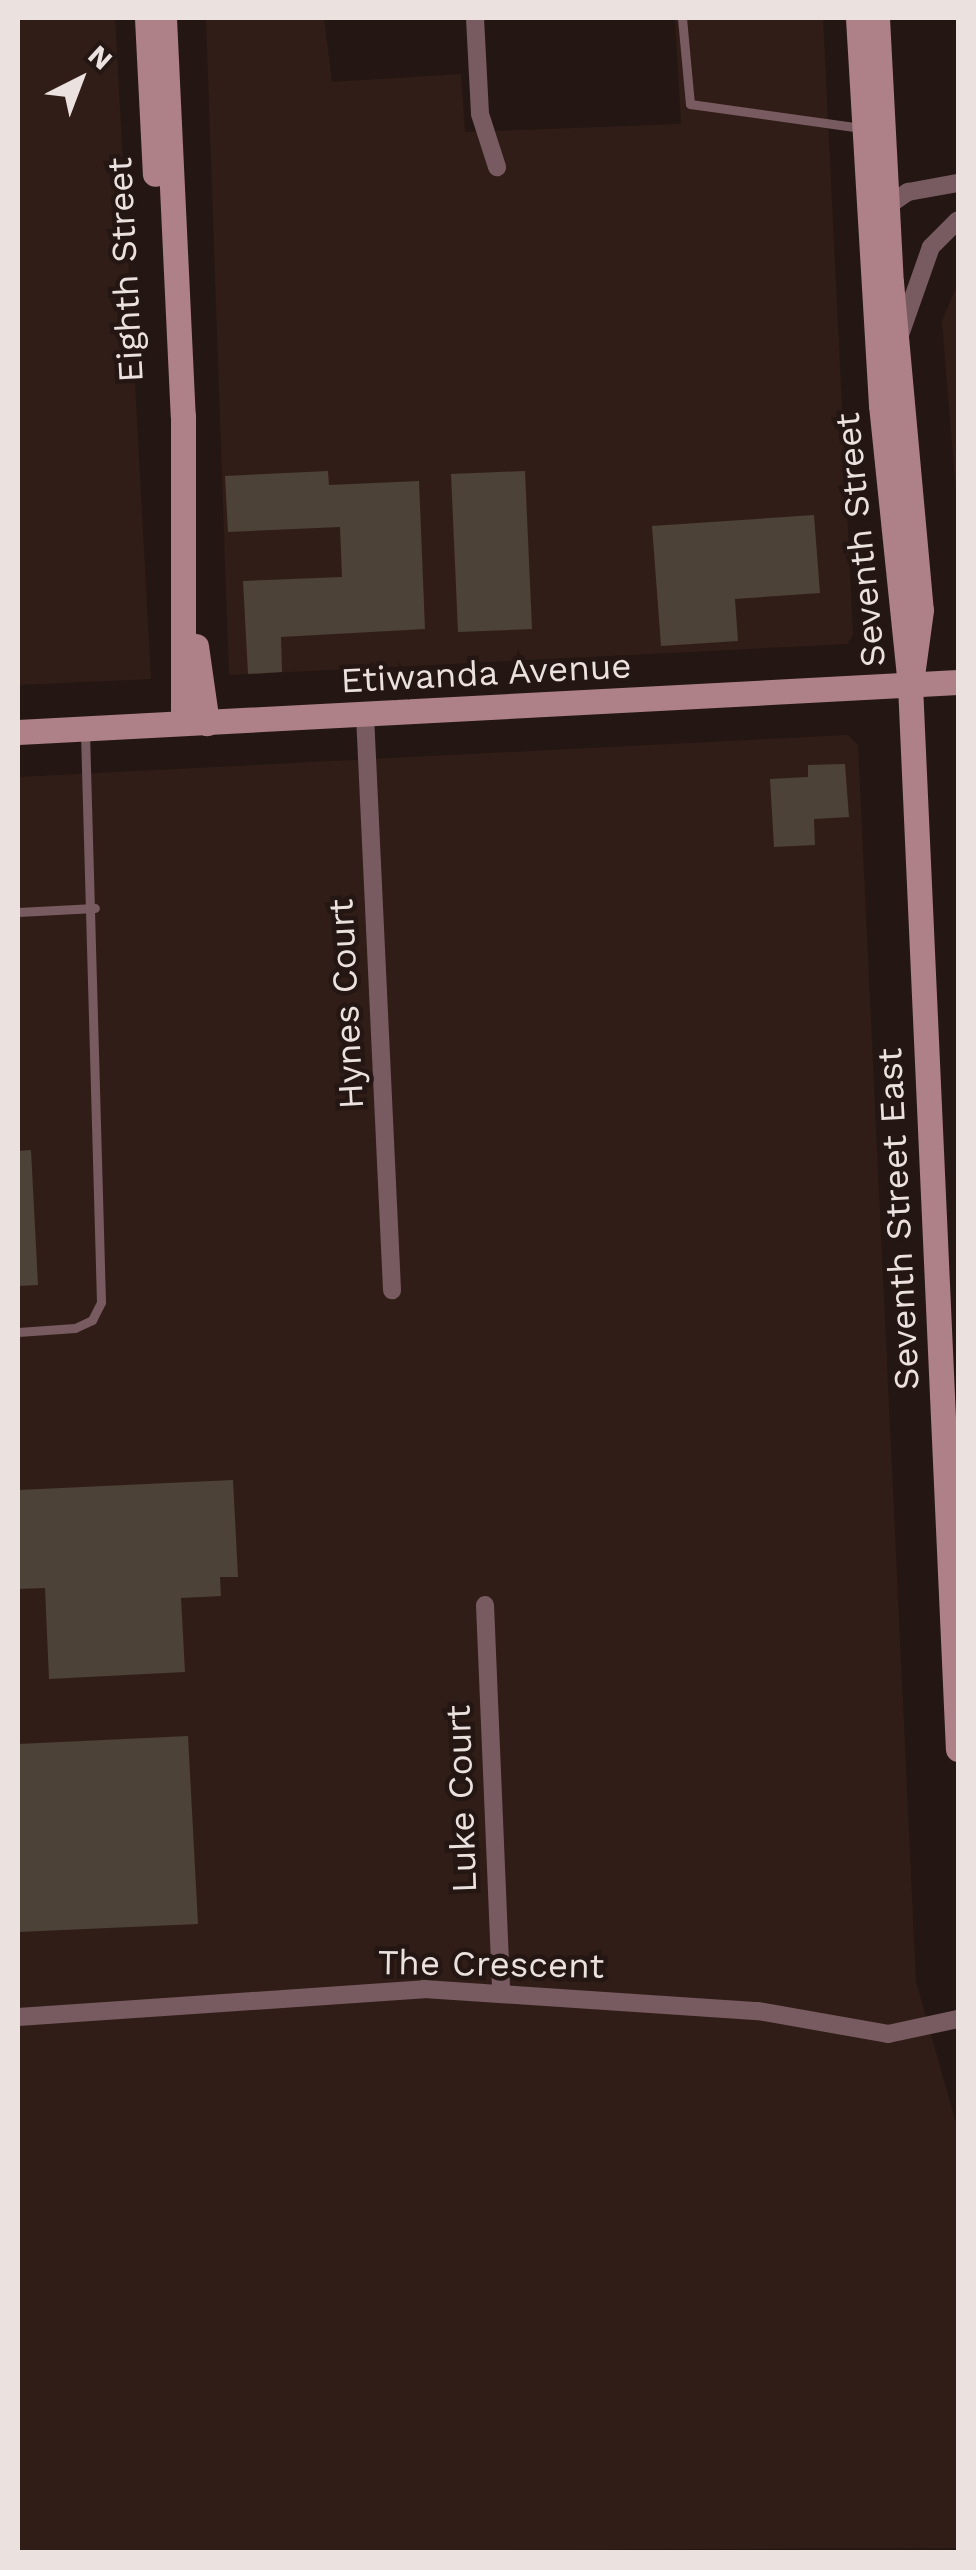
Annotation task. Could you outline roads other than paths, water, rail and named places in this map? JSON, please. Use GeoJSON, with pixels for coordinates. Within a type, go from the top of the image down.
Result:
{"type":"FeatureCollection","features":[{"type":"Feature","properties":{"kind":"main road","name":"Eighth Street"},"geometry":{"type":"LineString","coordinates":[[147,18],[166,388],[183,518]]}},
{"type":"Feature","properties":{"kind":"main road","name":"Eighth Street"},"geometry":{"type":"LineString","coordinates":[[164,18],[195,723]]}},
{"type":"Feature","properties":{"kind":"main road","name":"Seventh Street"},"geometry":{"type":"LineString","coordinates":[[858,18],[868,225],[898,621],[910,686]]}},
{"type":"Feature","properties":{"kind":"main road","name":"Seventh Street"},"geometry":{"type":"LineString","coordinates":[[877,18],[887,206],[921,610],[910,686]]}},
{"type":"Feature","properties":{"kind":"main road","name":"Etiwanda Avenue"},"geometry":{"type":"LineString","coordinates":[[18,732],[958,682]]}},
{"type":"Feature","properties":{"kind":"main road","name":"Seventh Street East"},"geometry":{"type":"LineString","coordinates":[[910,686],[958,1749]]}},
{"type":"Feature","properties":{"kind":"street"},"geometry":{"type":"LineString","coordinates":[[475,18],[480,114],[496,167]]}},
{"type":"Feature","properties":{"kind":"street"},"geometry":{"type":"LineString","coordinates":[[868,225],[908,192],[958,182]]}},
{"type":"Feature","properties":{"kind":"street"},"geometry":{"type":"LineString","coordinates":[[898,342],[931,248],[958,220]]}},
{"type":"Feature","properties":{"kind":"street","name":"Hynes Court"},"geometry":{"type":"LineString","coordinates":[[365,714],[392,1290]]}},
{"type":"Feature","properties":{"kind":"street","name":"Luke Court"},"geometry":{"type":"LineString","coordinates":[[485,1605],[501,1990]]}},
{"type":"Feature","properties":{"kind":"street","name":"The Crescent"},"geometry":{"type":"LineString","coordinates":[[18,2017],[501,1990],[758,2011],[888,2034],[958,2018]]}},
{"type":"Feature","properties":{"kind":"lane"},"geometry":{"type":"LineString","coordinates":[[682,18],[690,104],[812,126],[864,128]]}},
{"type":"Feature","properties":{"kind":"lane"},"geometry":{"type":"LineString","coordinates":[[18,1332],[75,1328],[92,1320],[101,1302],[95,908],[85,728]]}},
{"type":"Feature","properties":{"kind":"lane"},"geometry":{"type":"LineString","coordinates":[[18,912],[95,908]]}}]}
